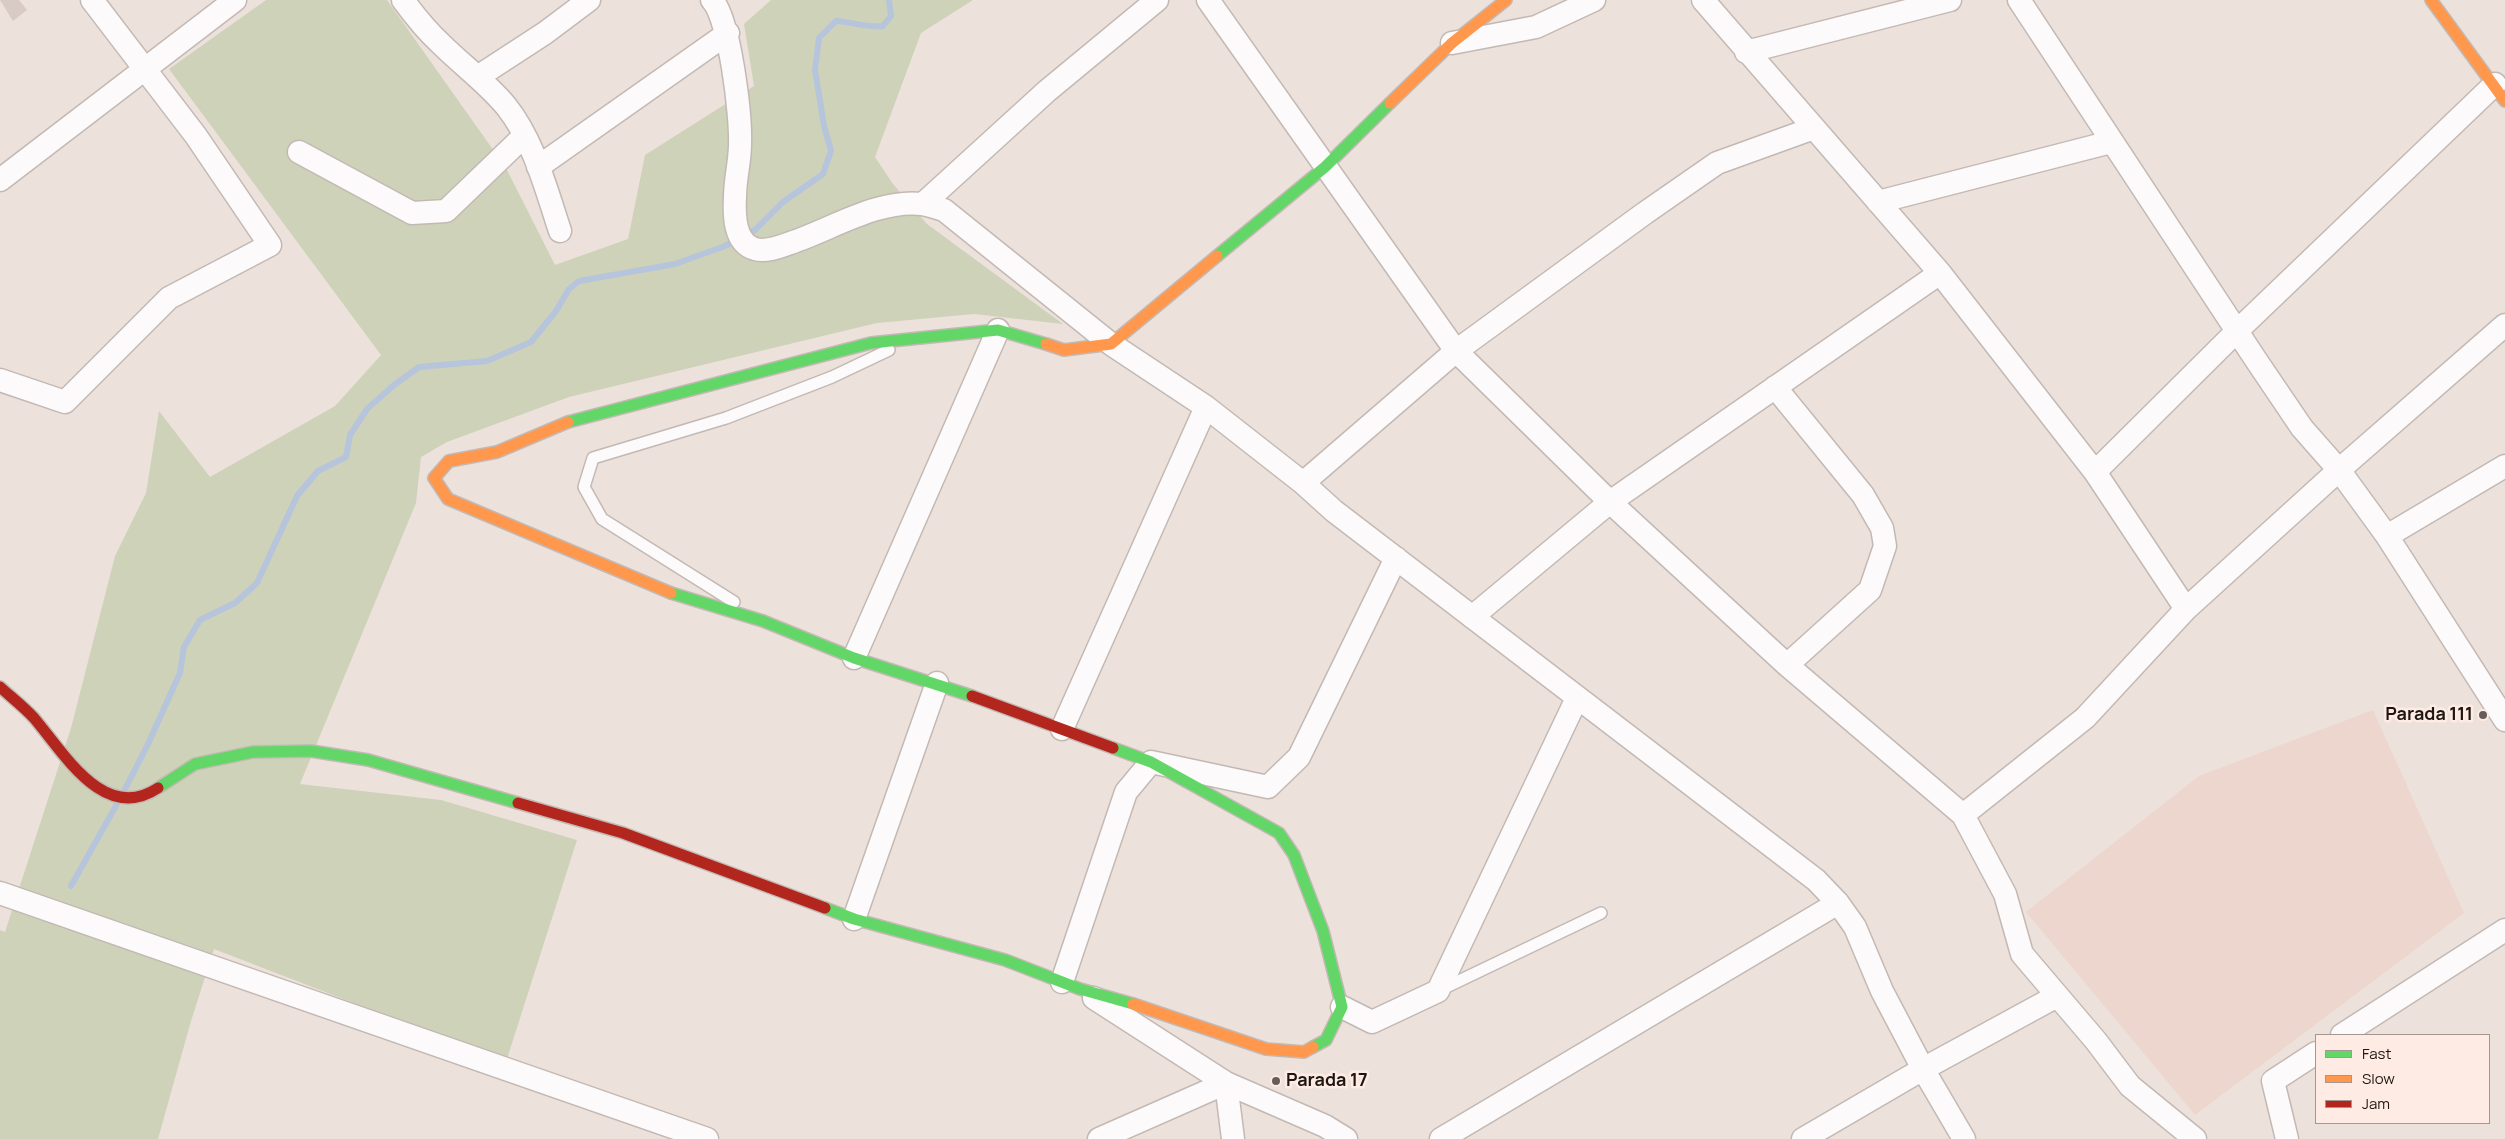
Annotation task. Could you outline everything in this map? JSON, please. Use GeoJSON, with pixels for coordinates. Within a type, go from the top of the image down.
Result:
{"type":"FeatureCollection","features":[{"type":"Feature","properties":{"kind":"street"},"geometry":{"type":"LineString","coordinates":[[0,380],[65,402],[170,298],[270,245],[196,136],[92,0]]}},
{"type":"Feature","properties":{"kind":"street"},"geometry":{"type":"LineString","coordinates":[[0,180],[235,0]]}},
{"type":"Feature","properties":{"kind":"street"},"geometry":{"type":"LineString","coordinates":[[403,0],[418,21],[441,44],[479,76],[507,107],[524,136],[538,167],[560,231]]}},
{"type":"Feature","properties":{"kind":"street"},"geometry":{"type":"LineString","coordinates":[[479,76],[545,33],[589,0]]}},
{"type":"Feature","properties":{"kind":"street"},"geometry":{"type":"LineString","coordinates":[[712,0],[716,4],[728,33],[740,143],[734,218],[742,241],[756,250],[775,248],[873,210],[899,204],[923,204],[944,210],[1112,344],[1206,407],[1303,483],[1334,511],[1816,880],[1838,903],[1854,927],[1882,991],[1923,1069],[1964,1139]]}},
{"type":"Feature","properties":{"kind":"street"},"geometry":{"type":"LineString","coordinates":[[923,204],[1047,91],[1157,0]]}},
{"type":"Feature","properties":{"kind":"street"},"geometry":{"type":"LineString","coordinates":[[1208,0],[1456,351],[1610,502],[1787,664],[1963,815],[2005,894],[2022,954],[2130,1086],[2196,1139]]}},
{"type":"Feature","properties":{"kind":"street"},"geometry":{"type":"LineString","coordinates":[[1396,558],[1299,757],[1268,786],[1152,762],[937,683],[854,658],[763,621],[675,595],[448,499],[434,478],[448,461],[497,452],[569,422],[871,343],[998,330],[1064,350],[1112,344],[1325,167],[1452,43],[1506,0]]}},
{"type":"Feature","properties":{"kind":"street"},"geometry":{"type":"LineString","coordinates":[[1452,43],[1536,27],[1594,0]]}},
{"type":"Feature","properties":{"kind":"street"},"geometry":{"type":"LineString","coordinates":[[1702,0],[1940,273],[2095,472],[2186,609]]}},
{"type":"Feature","properties":{"kind":"street"},"geometry":{"type":"LineString","coordinates":[[1746,52],[1950,0]]}},
{"type":"Feature","properties":{"kind":"street"},"geometry":{"type":"LineString","coordinates":[[2018,0],[2302,428],[2339,470],[2386,536],[2504,717]]}},
{"type":"Feature","properties":{"kind":"street"},"geometry":{"type":"LineString","coordinates":[[2095,472],[2237,331],[2500,93],[2431,0]]}},
{"type":"Feature","properties":{"kind":"street"},"geometry":{"type":"LineString","coordinates":[[538,167],[728,33]]}},
{"type":"Feature","properties":{"kind":"street"},"geometry":{"type":"LineString","coordinates":[[1303,483],[1456,351],[1645,213],[1717,163],[1814,128]]}},
{"type":"Feature","properties":{"kind":"street"},"geometry":{"type":"LineString","coordinates":[[299,152],[412,213],[446,211],[524,136]]}},
{"type":"Feature","properties":{"kind":"street"},"geometry":{"type":"LineString","coordinates":[[1878,202],[2111,142]]}},
{"type":"Feature","properties":{"kind":"street"},"geometry":{"type":"LineString","coordinates":[[1472,617],[1610,502],[1940,273]]}},
{"type":"Feature","properties":{"kind":"street"},"geometry":{"type":"LineString","coordinates":[[1963,815],[2084,718],[2186,609],[2339,470],[2505,325]]}},
{"type":"Feature","properties":{"kind":"street"},"geometry":{"type":"LineString","coordinates":[[854,658],[998,330]]}},
{"type":"Feature","properties":{"kind":"street"},"geometry":{"type":"LineString","coordinates":[[1775,387],[1863,495],[1882,528],[1885,546],[1870,590],[1787,664]]}},
{"type":"Feature","properties":{"kind":"street"},"geometry":{"type":"LineString","coordinates":[[1062,729],[1206,407]]}},
{"type":"Feature","properties":{"kind":"street"},"geometry":{"type":"LineString","coordinates":[[2386,536],[2505,466]]}},
{"type":"Feature","properties":{"kind":"street"},"geometry":{"type":"LineString","coordinates":[[854,919],[937,683]]}},
{"type":"Feature","properties":{"kind":"street"},"geometry":{"type":"LineString","coordinates":[[0,687],[32,716],[82,778],[119,799],[149,794],[195,764],[253,752],[312,751],[368,760],[623,833],[854,919],[1005,960],[1072,986],[1165,1013],[1266,1049],[1304,1052],[1326,1040],[1342,1006],[1323,931],[1294,855],[1279,833],[1152,762]]}},
{"type":"Feature","properties":{"kind":"street"},"geometry":{"type":"LineString","coordinates":[[1342,1006],[1372,1022],[1438,991],[1577,698]]}},
{"type":"Feature","properties":{"kind":"street"},"geometry":{"type":"LineString","coordinates":[[1072,986],[1126,792],[1152,762]]}},
{"type":"Feature","properties":{"kind":"street"},"geometry":{"type":"LineString","coordinates":[[0,893],[707,1139]]}},
{"type":"Feature","properties":{"kind":"street"},"geometry":{"type":"LineString","coordinates":[[1441,1139],[1838,903]]}},
{"type":"Feature","properties":{"kind":"street"},"geometry":{"type":"LineString","coordinates":[[2344,1034],[2505,930]]}},
{"type":"Feature","properties":{"kind":"street"},"geometry":{"type":"LineString","coordinates":[[1072,986],[1226,1083],[1325,1126],[1346,1139]]}},
{"type":"Feature","properties":{"kind":"street"},"geometry":{"type":"LineString","coordinates":[[1803,1139],[1923,1069],[2057,996]]}},
{"type":"Feature","properties":{"kind":"street"},"geometry":{"type":"LineString","coordinates":[[2287,1139],[2274,1081],[2315,1053]]}},
{"type":"Feature","properties":{"kind":"street"},"geometry":{"type":"LineString","coordinates":[[1099,1139],[1226,1083]]}},
{"type":"Feature","properties":{"kind":"street"},"geometry":{"type":"LineString","coordinates":[[1226,1083],[1233,1139]]}},
{"type":"Feature","properties":{"kind":"lane"},"geometry":{"type":"LineString","coordinates":[[763,621],[602,519],[584,487],[593,458],[726,418],[832,377],[912,339]]}},
{"type":"Feature","properties":{"kind":"lane"},"geometry":{"type":"LineString","coordinates":[[1438,991],[1601,913]]}},
{"type":"Feature","properties":{"kind":"shaded area"},"geometry":{"type":"Polygon","coordinates":[[[2373,710],[2464,913],[2195,1115],[2026,912],[2199,776],[2373,710]]]}},
{"type":"Feature","properties":{"kind":"green space"},"geometry":{"type":"Polygon","coordinates":[[[266,0],[387,0],[506,168],[555,265],[628,239],[645,155],[754,86],[744,24],[771,0],[973,0],[921,33],[875,157],[893,184],[927,224],[1063,324],[974,314],[877,323],[569,397],[447,442],[421,457],[416,503],[300,784],[441,800],[577,840],[506,1062],[214,949],[191,1021],[158,1139],[0,1139],[0,930],[5,932],[71,728],[115,556],[146,493],[159,411],[210,477],[335,406],[381,355],[169,69],[266,0]]]}},
{"type":"Feature","properties":{"kind":"building"},"geometry":{"type":"Polygon","coordinates":[[[0,0],[19,0],[27,10],[13,21],[0,0]]]}},
{"type":"Feature","properties":{"kind":"waterway"},"geometry":{"type":"LineString","coordinates":[[124,791],[148,744],[180,673],[184,647],[200,620],[235,603],[257,583],[297,496],[318,471],[346,457],[350,435],[367,409],[394,385],[419,367],[487,361],[531,342],[556,311],[569,289],[579,281],[675,264],[725,246],[755,230],[783,202],[823,174],[831,151],[824,126],[815,70],[819,38],[836,21],[883,26],[891,16],[889,0]]}},
{"type":"Feature","properties":{"kind":"waterway"},"geometry":{"type":"LineString","coordinates":[[71,886],[117,804]]}},
{"type":"Feature","properties":{"kind":"traffic: fast"},"geometry":{"type":"LineString","coordinates":[[1217,256],[1325,167],[1390,103]]}},
{"type":"Feature","properties":{"kind":"traffic: fast"},"geometry":{"type":"LineString","coordinates":[[568,422],[871,343],[998,330],[1046,344]]}},
{"type":"Feature","properties":{"kind":"traffic: fast"},"geometry":{"type":"LineString","coordinates":[[671,593],[763,621],[854,658],[972,696]]}},
{"type":"Feature","properties":{"kind":"traffic: fast"},"geometry":{"type":"LineString","coordinates":[[1113,748],[1151,762],[1279,833],[1294,855],[1323,931],[1342,1007],[1326,1040],[1313,1047]]}},
{"type":"Feature","properties":{"kind":"traffic: fast"},"geometry":{"type":"LineString","coordinates":[[158,788],[195,764],[253,752],[311,751],[368,760],[518,803]]}},
{"type":"Feature","properties":{"kind":"traffic: fast"},"geometry":{"type":"LineString","coordinates":[[825,908],[854,919],[1005,960],[1080,989],[1133,1004]]}},
{"type":"Feature","properties":{"kind":"traffic: slow"},"geometry":{"type":"LineString","coordinates":[[1390,103],[1452,43],[1506,0]]}},
{"type":"Feature","properties":{"kind":"traffic: slow"},"geometry":{"type":"LineString","coordinates":[[2431,0],[2505,101]]}},
{"type":"Feature","properties":{"kind":"traffic: slow"},"geometry":{"type":"LineString","coordinates":[[1046,344],[1064,350],[1111,344],[1217,256]]}},
{"type":"Feature","properties":{"kind":"traffic: slow"},"geometry":{"type":"LineString","coordinates":[[568,422],[497,452],[449,461],[434,478],[448,499],[671,593]]}},
{"type":"Feature","properties":{"kind":"traffic: slow"},"geometry":{"type":"LineString","coordinates":[[1133,1004],[1266,1049],[1304,1052],[1313,1047]]}},
{"type":"Feature","properties":{"kind":"traffic: jam"},"geometry":{"type":"LineString","coordinates":[[0,687],[34,718],[72,765],[87,780],[103,791],[120,797],[138,797],[158,788]]}},
{"type":"Feature","properties":{"kind":"traffic: jam"},"geometry":{"type":"LineString","coordinates":[[972,696],[1113,748]]}},
{"type":"Feature","properties":{"kind":"traffic: jam"},"geometry":{"type":"LineString","coordinates":[[518,803],[623,833],[825,908]]}},
{"type":"Feature","properties":{"kind":"place","name":"Parada 111"},"geometry":{"type":"Point","coordinates":[2483,715]}},
{"type":"Feature","properties":{"kind":"place","name":"Parada 17"},"geometry":{"type":"Point","coordinates":[1276,1081]}}]}
